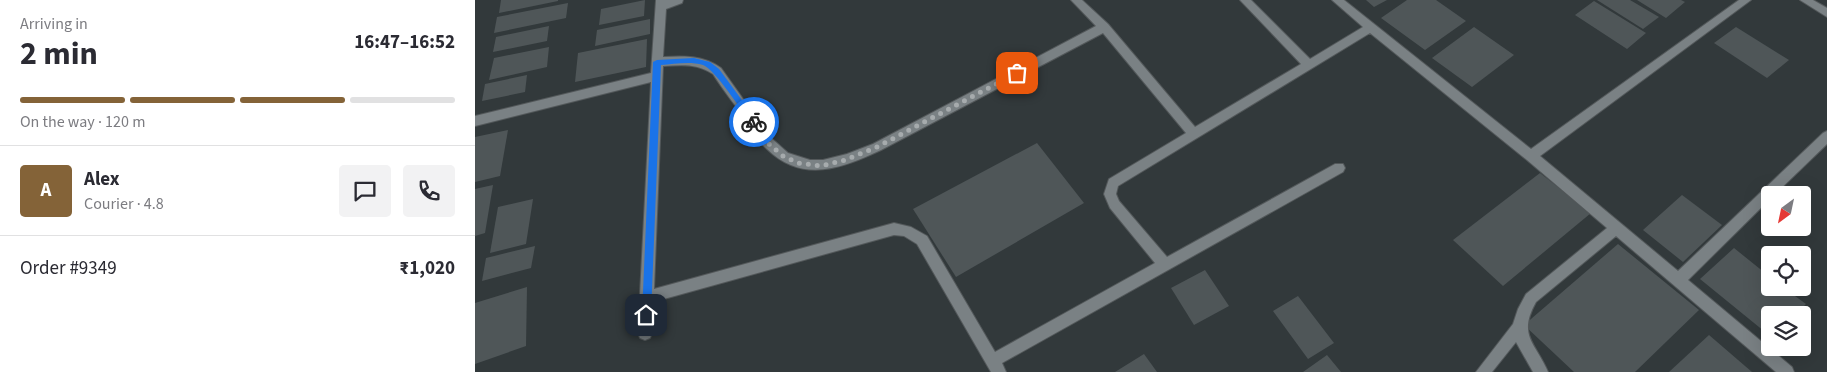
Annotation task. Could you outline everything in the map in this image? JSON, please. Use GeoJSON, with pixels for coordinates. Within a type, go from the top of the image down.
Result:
{"type":"FeatureCollection","features":[{"type":"Feature","properties":{"kind":"street"},"geometry":{"type":"LineString","coordinates":[[645,333],[661,3],[679,0]]}},
{"type":"Feature","properties":{"kind":"street"},"geometry":{"type":"LineString","coordinates":[[1076,0],[1104,27],[1193,134]]}},
{"type":"Feature","properties":{"kind":"street"},"geometry":{"type":"LineString","coordinates":[[1245,0],[1309,65]]}},
{"type":"Feature","properties":{"kind":"street"},"geometry":{"type":"LineString","coordinates":[[1337,0],[1531,156],[1787,372]]}},
{"type":"Feature","properties":{"kind":"street"},"geometry":{"type":"LineString","coordinates":[[1531,156],[1746,0]]}},
{"type":"Feature","properties":{"kind":"street"},"geometry":{"type":"LineString","coordinates":[[1805,0],[1827,13]]}},
{"type":"Feature","properties":{"kind":"street"},"geometry":{"type":"LineString","coordinates":[[657,62],[694,61],[708,64],[717,71],[769,144],[783,156],[798,163],[821,166],[845,160],[877,147],[1104,27]]}},
{"type":"Feature","properties":{"kind":"street"},"geometry":{"type":"LineString","coordinates":[[1165,264],[1114,204],[1110,194],[1113,183],[1370,28]]}},
{"type":"Feature","properties":{"kind":"street"},"geometry":{"type":"LineString","coordinates":[[475,120],[656,76]]}},
{"type":"Feature","properties":{"kind":"street"},"geometry":{"type":"LineString","coordinates":[[1678,280],[1827,136]]}},
{"type":"Feature","properties":{"kind":"street"},"geometry":{"type":"LineString","coordinates":[[647,297],[894,228],[906,231],[922,240],[995,366],[1165,264],[1339,168]]}},
{"type":"Feature","properties":{"kind":"street"},"geometry":{"type":"LineString","coordinates":[[1483,372],[1518,329],[1521,313],[1531,298],[1616,228]]}},
{"type":"Feature","properties":{"kind":"street"},"geometry":{"type":"LineString","coordinates":[[1518,329],[1528,351],[1541,372]]}},
{"type":"Feature","properties":{"kind":"building"},"geometry":{"type":"Polygon","coordinates":[[[501,0],[558,0],[558,1],[499,13],[501,0]]]}},
{"type":"Feature","properties":{"kind":"building"},"geometry":{"type":"Polygon","coordinates":[[[645,0],[644,16],[599,25],[601,9],[645,0]]]}},
{"type":"Feature","properties":{"kind":"building"},"geometry":{"type":"Polygon","coordinates":[[[1366,0],[1387,0],[1374,7],[1366,0]]]}},
{"type":"Feature","properties":{"kind":"building"},"geometry":{"type":"Polygon","coordinates":[[[1407,0],[1436,0],[1466,21],[1425,50],[1381,18],[1407,0]]]}},
{"type":"Feature","properties":{"kind":"building"},"geometry":{"type":"Polygon","coordinates":[[[1597,0],[1630,0],[1659,17],[1643,29],[1597,0]]]}},
{"type":"Feature","properties":{"kind":"building"},"geometry":{"type":"Polygon","coordinates":[[[1637,0],[1681,0],[1685,2],[1666,18],[1637,0]]]}},
{"type":"Feature","properties":{"kind":"building"},"geometry":{"type":"Polygon","coordinates":[[[1594,1],[1646,33],[1627,49],[1575,15],[1594,1]]]}},
{"type":"Feature","properties":{"kind":"building"},"geometry":{"type":"Polygon","coordinates":[[[568,3],[566,18],[494,33],[497,17],[568,3]]]}},
{"type":"Feature","properties":{"kind":"building"},"geometry":{"type":"Polygon","coordinates":[[[650,19],[650,34],[595,46],[597,30],[650,19]]]}},
{"type":"Feature","properties":{"kind":"building"},"geometry":{"type":"Polygon","coordinates":[[[549,26],[547,41],[493,52],[496,37],[549,26]]]}},
{"type":"Feature","properties":{"kind":"building"},"geometry":{"type":"Polygon","coordinates":[[[1474,27],[1514,55],[1472,87],[1432,58],[1474,27]]]}},
{"type":"Feature","properties":{"kind":"building"},"geometry":{"type":"Polygon","coordinates":[[[1736,27],[1789,60],[1767,78],[1714,43],[1736,27]]]}},
{"type":"Feature","properties":{"kind":"building"},"geometry":{"type":"Polygon","coordinates":[[[647,39],[646,67],[575,82],[578,53],[647,39]]]}},
{"type":"Feature","properties":{"kind":"building"},"geometry":{"type":"Polygon","coordinates":[[[549,47],[547,67],[489,80],[494,58],[549,47]]]}},
{"type":"Feature","properties":{"kind":"building"},"geometry":{"type":"Polygon","coordinates":[[[527,75],[525,92],[482,101],[485,84],[527,75]]]}},
{"type":"Feature","properties":{"kind":"building"},"geometry":{"type":"Polygon","coordinates":[[[508,130],[500,176],[475,182],[475,137],[508,130]]]}},
{"type":"Feature","properties":{"kind":"building"},"geometry":{"type":"Polygon","coordinates":[[[1037,143],[1084,203],[956,277],[913,209],[1037,143]]]}},
{"type":"Feature","properties":{"kind":"building"},"geometry":{"type":"Polygon","coordinates":[[[1540,173],[1591,213],[1503,286],[1453,240],[1540,173]]]}},
{"type":"Feature","properties":{"kind":"building"},"geometry":{"type":"Polygon","coordinates":[[[493,185],[485,233],[475,236],[475,189],[493,185]]]}},
{"type":"Feature","properties":{"kind":"building"},"geometry":{"type":"Polygon","coordinates":[[[1682,195],[1722,225],[1683,262],[1643,230],[1682,195]]]}},
{"type":"Feature","properties":{"kind":"building"},"geometry":{"type":"Polygon","coordinates":[[[533,199],[526,244],[490,253],[498,207],[533,199]]]}},
{"type":"Feature","properties":{"kind":"building"},"geometry":{"type":"Polygon","coordinates":[[[1618,244],[1699,310],[1635,372],[1574,372],[1524,325],[1618,244]]]}},
{"type":"Feature","properties":{"kind":"building"},"geometry":{"type":"Polygon","coordinates":[[[535,246],[531,268],[482,281],[486,258],[535,246]]]}},
{"type":"Feature","properties":{"kind":"building"},"geometry":{"type":"Polygon","coordinates":[[[1734,248],[1761,270],[1761,296],[1795,296],[1806,304],[1804,306],[1761,306],[1761,329],[1700,279],[1734,248]]]}},
{"type":"Feature","properties":{"kind":"building"},"geometry":{"type":"Polygon","coordinates":[[[1205,270],[1229,306],[1194,325],[1171,288],[1205,270]]]}},
{"type":"Feature","properties":{"kind":"building"},"geometry":{"type":"Polygon","coordinates":[[[527,287],[526,346],[475,364],[475,303],[527,287]]]}},
{"type":"Feature","properties":{"kind":"building"},"geometry":{"type":"Polygon","coordinates":[[[1298,296],[1334,343],[1308,359],[1273,311],[1298,296]]]}},
{"type":"Feature","properties":{"kind":"building"},"geometry":{"type":"Polygon","coordinates":[[[1709,335],[1752,372],[1669,372],[1709,335]]]}},
{"type":"Feature","properties":{"kind":"building"},"geometry":{"type":"Polygon","coordinates":[[[1144,354],[1157,372],[1115,372],[1144,354]]]}},
{"type":"Feature","properties":{"kind":"building"},"geometry":{"type":"Polygon","coordinates":[[[1327,355],[1341,372],[1303,372],[1327,355]]]}},
{"type":"Feature","properties":{"kind":"way so far"},"geometry":{"type":"LineString","coordinates":[[754,122],[769,144],[783,156],[798,163],[821,166],[845,160],[877,147],[1017,73]]}},
{"type":"Feature","properties":{"kind":"route"},"geometry":{"type":"LineString","coordinates":[[646,315],[657,62],[694,61],[708,64],[717,71],[754,122]]}}]}
